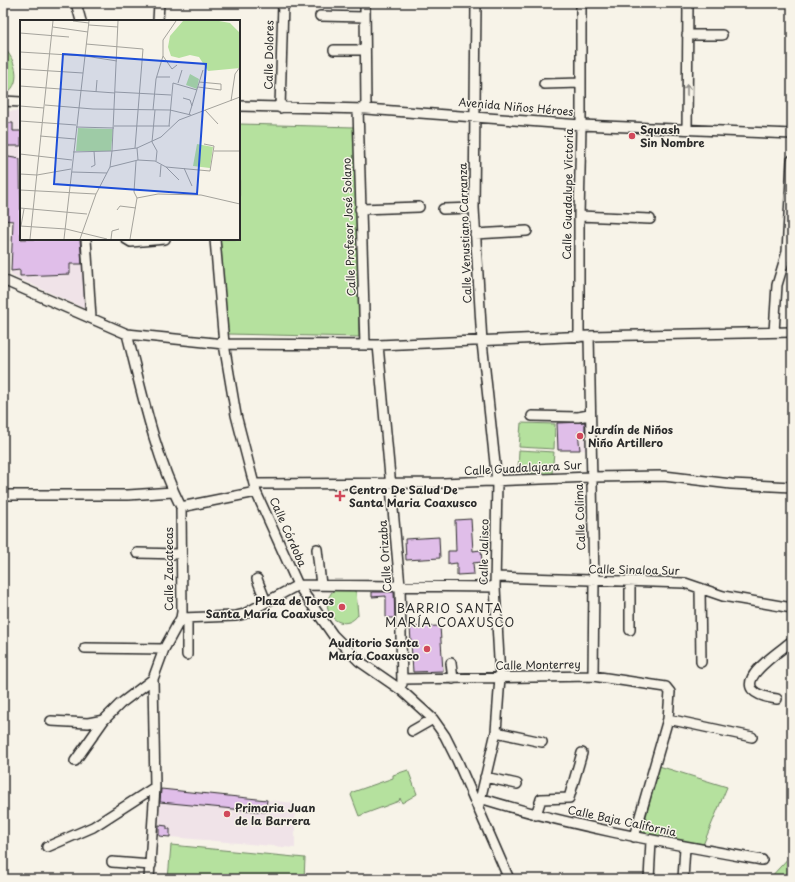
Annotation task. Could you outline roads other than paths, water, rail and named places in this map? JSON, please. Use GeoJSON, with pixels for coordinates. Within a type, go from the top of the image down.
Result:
{"type":"FeatureCollection","features":[{"type":"Feature","properties":{"kind":"street"},"geometry":{"type":"LineString","coordinates":[[76,3],[80,20]]}},
{"type":"Feature","properties":{"kind":"street"},"geometry":{"type":"LineString","coordinates":[[158,20],[160,3]]}},
{"type":"Feature","properties":{"kind":"street","name":"Calle Dolores"},"geometry":{"type":"LineString","coordinates":[[280,108],[283,3]]}},
{"type":"Feature","properties":{"kind":"street","name":"Calle Profesor José Solano"},"geometry":{"type":"LineString","coordinates":[[365,3],[360,209],[365,345]]}},
{"type":"Feature","properties":{"kind":"street","name":"Calle Venustiano Carranza"},"geometry":{"type":"LineString","coordinates":[[476,3],[474,208],[482,342]]}},
{"type":"Feature","properties":{"kind":"street","name":"Calle Guadalupe Victoria"},"geometry":{"type":"LineString","coordinates":[[579,337],[581,3]]}},
{"type":"Feature","properties":{"kind":"street"},"geometry":{"type":"LineString","coordinates":[[687,129],[688,3]]}},
{"type":"Feature","properties":{"kind":"street"},"geometry":{"type":"LineString","coordinates":[[320,16],[365,17]]}},
{"type":"Feature","properties":{"kind":"street"},"geometry":{"type":"LineString","coordinates":[[687,34],[722,35]]}},
{"type":"Feature","properties":{"kind":"street"},"geometry":{"type":"LineString","coordinates":[[334,50],[365,50]]}},
{"type":"Feature","properties":{"kind":"street"},"geometry":{"type":"LineString","coordinates":[[544,84],[581,83]]}},
{"type":"Feature","properties":{"kind":"street"},"geometry":{"type":"LineString","coordinates":[[3,101],[20,102]]}},
{"type":"Feature","properties":{"kind":"street","name":"Avenida Niños Héroes"},"geometry":{"type":"LineString","coordinates":[[240,106],[362,109],[474,115],[581,125],[792,134]]}},
{"type":"Feature","properties":{"kind":"street"},"geometry":{"type":"LineString","coordinates":[[774,332],[777,285],[786,252],[792,160]]}},
{"type":"Feature","properties":{"kind":"street"},"geometry":{"type":"LineString","coordinates":[[360,209],[418,207]]}},
{"type":"Feature","properties":{"kind":"street"},"geometry":{"type":"LineString","coordinates":[[444,209],[474,208]]}},
{"type":"Feature","properties":{"kind":"street"},"geometry":{"type":"LineString","coordinates":[[579,216],[650,219]]}},
{"type":"Feature","properties":{"kind":"street"},"geometry":{"type":"LineString","coordinates":[[475,234],[527,231]]}},
{"type":"Feature","properties":{"kind":"street"},"geometry":{"type":"LineString","coordinates":[[86,240],[91,318]]}},
{"type":"Feature","properties":{"kind":"street"},"geometry":{"type":"LineString","coordinates":[[128,240],[131,242],[154,240]]}},
{"type":"Feature","properties":{"kind":"street","name":"Calle Córdoba"},"geometry":{"type":"LineString","coordinates":[[215,240],[224,344],[236,415],[256,488],[298,585],[333,635],[359,661],[402,690]]}},
{"type":"Feature","properties":{"kind":"street"},"geometry":{"type":"LineString","coordinates":[[3,280],[127,334],[224,344],[378,345],[482,342],[589,336],[792,332]]}},
{"type":"Feature","properties":{"kind":"street","name":"Calle Zacatecas"},"geometry":{"type":"LineString","coordinates":[[127,334],[150,425],[173,492],[181,507],[181,554],[184,618],[164,649],[153,679],[155,787],[149,879]]}},
{"type":"Feature","properties":{"kind":"street"},"geometry":{"type":"LineString","coordinates":[[589,336],[591,477]]}},
{"type":"Feature","properties":{"kind":"street","name":"Calle Jalisco"},"geometry":{"type":"LineString","coordinates":[[478,809],[496,732],[500,677],[495,587],[497,482],[482,342]]}},
{"type":"Feature","properties":{"kind":"street","name":"Calle Orizaba"},"geometry":{"type":"LineString","coordinates":[[378,345],[400,586],[402,690]]}},
{"type":"Feature","properties":{"kind":"street"},"geometry":{"type":"LineString","coordinates":[[532,416],[578,417],[589,415]]}},
{"type":"Feature","properties":{"kind":"street","name":"Calle Guadalajara Sur"},"geometry":{"type":"LineString","coordinates":[[181,507],[256,488],[391,483],[497,482],[591,477],[664,476],[731,484],[792,487]]}},
{"type":"Feature","properties":{"kind":"street","name":"Calle Colima"},"geometry":{"type":"LineString","coordinates":[[591,477],[594,581],[593,676]]}},
{"type":"Feature","properties":{"kind":"street"},"geometry":{"type":"LineString","coordinates":[[3,495],[128,495],[173,492]]}},
{"type":"Feature","properties":{"kind":"street"},"geometry":{"type":"LineString","coordinates":[[317,549],[322,584]]}},
{"type":"Feature","properties":{"kind":"street"},"geometry":{"type":"LineString","coordinates":[[136,553],[181,554]]}},
{"type":"Feature","properties":{"kind":"street","name":"Calle Sinaloa Sur"},"geometry":{"type":"LineString","coordinates":[[496,577],[630,582],[668,581],[685,583],[723,596],[792,608]]}},
{"type":"Feature","properties":{"kind":"street"},"geometry":{"type":"LineString","coordinates":[[258,580],[266,602]]}},
{"type":"Feature","properties":{"kind":"street"},"geometry":{"type":"LineString","coordinates":[[630,582],[630,630]]}},
{"type":"Feature","properties":{"kind":"street"},"geometry":{"type":"LineString","coordinates":[[187,655],[184,618],[236,616],[253,610],[298,585],[322,584],[495,587]]}},
{"type":"Feature","properties":{"kind":"street"},"geometry":{"type":"LineString","coordinates":[[700,588],[701,662]]}},
{"type":"Feature","properties":{"kind":"street"},"geometry":{"type":"LineString","coordinates":[[777,699],[756,694],[751,686],[751,679],[759,668],[792,641]]}},
{"type":"Feature","properties":{"kind":"street"},"geometry":{"type":"LineString","coordinates":[[85,648],[164,649]]}},
{"type":"Feature","properties":{"kind":"street"},"geometry":{"type":"LineString","coordinates":[[451,662],[453,679]]}},
{"type":"Feature","properties":{"kind":"street","name":"Calle Monterrey"},"geometry":{"type":"LineString","coordinates":[[402,679],[593,676],[660,685],[670,692],[668,719]]}},
{"type":"Feature","properties":{"kind":"street"},"geometry":{"type":"LineString","coordinates":[[75,761],[104,720],[129,696],[153,679]]}},
{"type":"Feature","properties":{"kind":"street"},"geometry":{"type":"LineString","coordinates":[[402,690],[433,719],[445,736],[509,879]]}},
{"type":"Feature","properties":{"kind":"street"},"geometry":{"type":"LineString","coordinates":[[412,731],[433,719]]}},
{"type":"Feature","properties":{"kind":"street"},"geometry":{"type":"LineString","coordinates":[[634,837],[668,719],[752,737]]}},
{"type":"Feature","properties":{"kind":"street"},"geometry":{"type":"LineString","coordinates":[[51,722],[88,723],[104,720]]}},
{"type":"Feature","properties":{"kind":"street"},"geometry":{"type":"LineString","coordinates":[[496,732],[542,742]]}},
{"type":"Feature","properties":{"kind":"street"},"geometry":{"type":"LineString","coordinates":[[536,815],[541,799],[569,798],[582,753]]}},
{"type":"Feature","properties":{"kind":"street"},"geometry":{"type":"LineString","coordinates":[[485,777],[517,784]]}},
{"type":"Feature","properties":{"kind":"street"},"geometry":{"type":"LineString","coordinates":[[47,847],[93,827],[155,787]]}},
{"type":"Feature","properties":{"kind":"street","name":"Calle Baja California"},"geometry":{"type":"LineString","coordinates":[[480,798],[536,815],[652,841],[762,860]]}},
{"type":"Feature","properties":{"kind":"street"},"geometry":{"type":"LineString","coordinates":[[649,879],[652,841]]}},
{"type":"Feature","properties":{"kind":"street"},"geometry":{"type":"LineString","coordinates":[[683,879],[685,847]]}},
{"type":"Feature","properties":{"kind":"street"},"geometry":{"type":"LineString","coordinates":[[112,862],[151,865]]}},
{"type":"Feature","properties":{"kind":"place","name":"Squash Sin Nombre"},"geometry":{"type":"Point","coordinates":[632,136]}},
{"type":"Feature","properties":{"kind":"place","name":"Jardín de Niños Niño Artillero"},"geometry":{"type":"Point","coordinates":[580,436]}},
{"type":"Feature","properties":{"kind":"place","name":"Centro De Salud De Santa Maria Coaxusco"},"geometry":{"type":"Point","coordinates":[340,496]}},
{"type":"Feature","properties":{"kind":"place","name":"Plaza de Toros Santa María Coaxusco"},"geometry":{"type":"Point","coordinates":[342,607]}},
{"type":"Feature","properties":{"kind":"place","name":"Auditorio Santa María Coaxusco"},"geometry":{"type":"Point","coordinates":[427,649]}},
{"type":"Feature","properties":{"kind":"place","name":"Primaria Juan de la Barrera"},"geometry":{"type":"Point","coordinates":[227,814]}},
{"type":"Feature","properties":{"kind":"district","name":"BARRIO SANTA MARÍA COAXUSCO"},"geometry":{"type":"Point","coordinates":[450,616]}}]}
